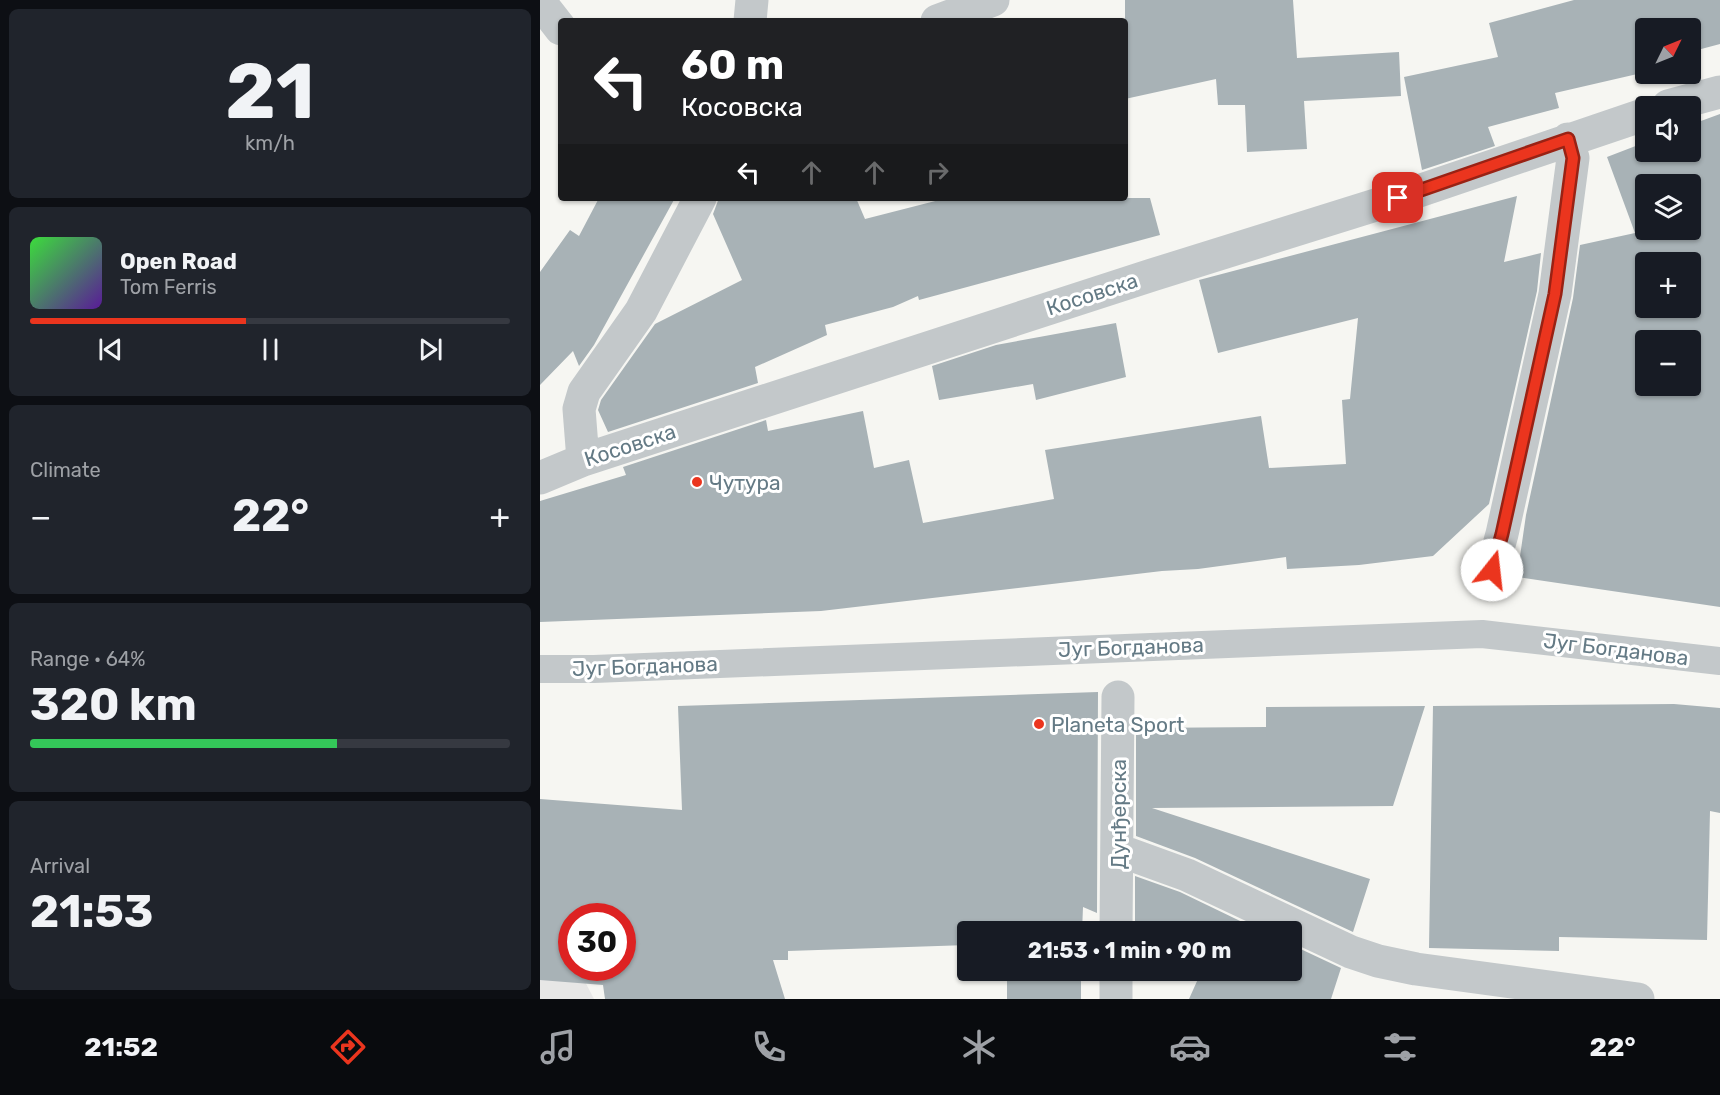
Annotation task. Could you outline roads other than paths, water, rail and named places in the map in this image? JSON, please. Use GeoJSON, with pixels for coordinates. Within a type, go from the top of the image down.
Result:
{"type":"FeatureCollection","features":[{"type":"Feature","properties":{"kind":"street"},"geometry":{"type":"LineString","coordinates":[[750,18],[752,0]]}},
{"type":"Feature","properties":{"kind":"street"},"geometry":{"type":"LineString","coordinates":[[945,18],[993,0]]}},
{"type":"Feature","properties":{"kind":"street"},"geometry":{"type":"LineString","coordinates":[[540,2],[558,25]]}},
{"type":"Feature","properties":{"kind":"street"},"geometry":{"type":"LineString","coordinates":[[1701,97],[1720,92]]}},
{"type":"Feature","properties":{"kind":"street","name":"Косовска"},"geometry":{"type":"LineString","coordinates":[[540,478],[583,460],[1152,275],[1398,198],[1635,118]]}},
{"type":"Feature","properties":{"kind":"street"},"geometry":{"type":"LineString","coordinates":[[1492,570],[1555,294],[1573,158],[1568,139]]}},
{"type":"Feature","properties":{"kind":"street"},"geometry":{"type":"LineString","coordinates":[[583,460],[579,409],[584,392],[641,311],[698,201]]}},
{"type":"Feature","properties":{"kind":"street","name":"Југ Богданова"},"geometry":{"type":"LineString","coordinates":[[540,669],[594,669],[1482,634],[1720,661]]}},
{"type":"Feature","properties":{"kind":"street","name":"Дунђерска"},"geometry":{"type":"LineString","coordinates":[[1116,921],[1118,697]]}},
{"type":"Feature","properties":{"kind":"street"},"geometry":{"type":"LineString","coordinates":[[1118,850],[1187,875],[1351,952],[1378,961],[1416,969],[1638,999]]}},
{"type":"Feature","properties":{"kind":"street"},"geometry":{"type":"LineString","coordinates":[[1116,981],[1116,999]]}},
{"type":"Feature","properties":{"kind":"place","name":"Чутура"},"geometry":{"type":"Point","coordinates":[697,482]}},
{"type":"Feature","properties":{"kind":"place","name":"Planeta Sport"},"geometry":{"type":"Point","coordinates":[1039,724]}}]}
